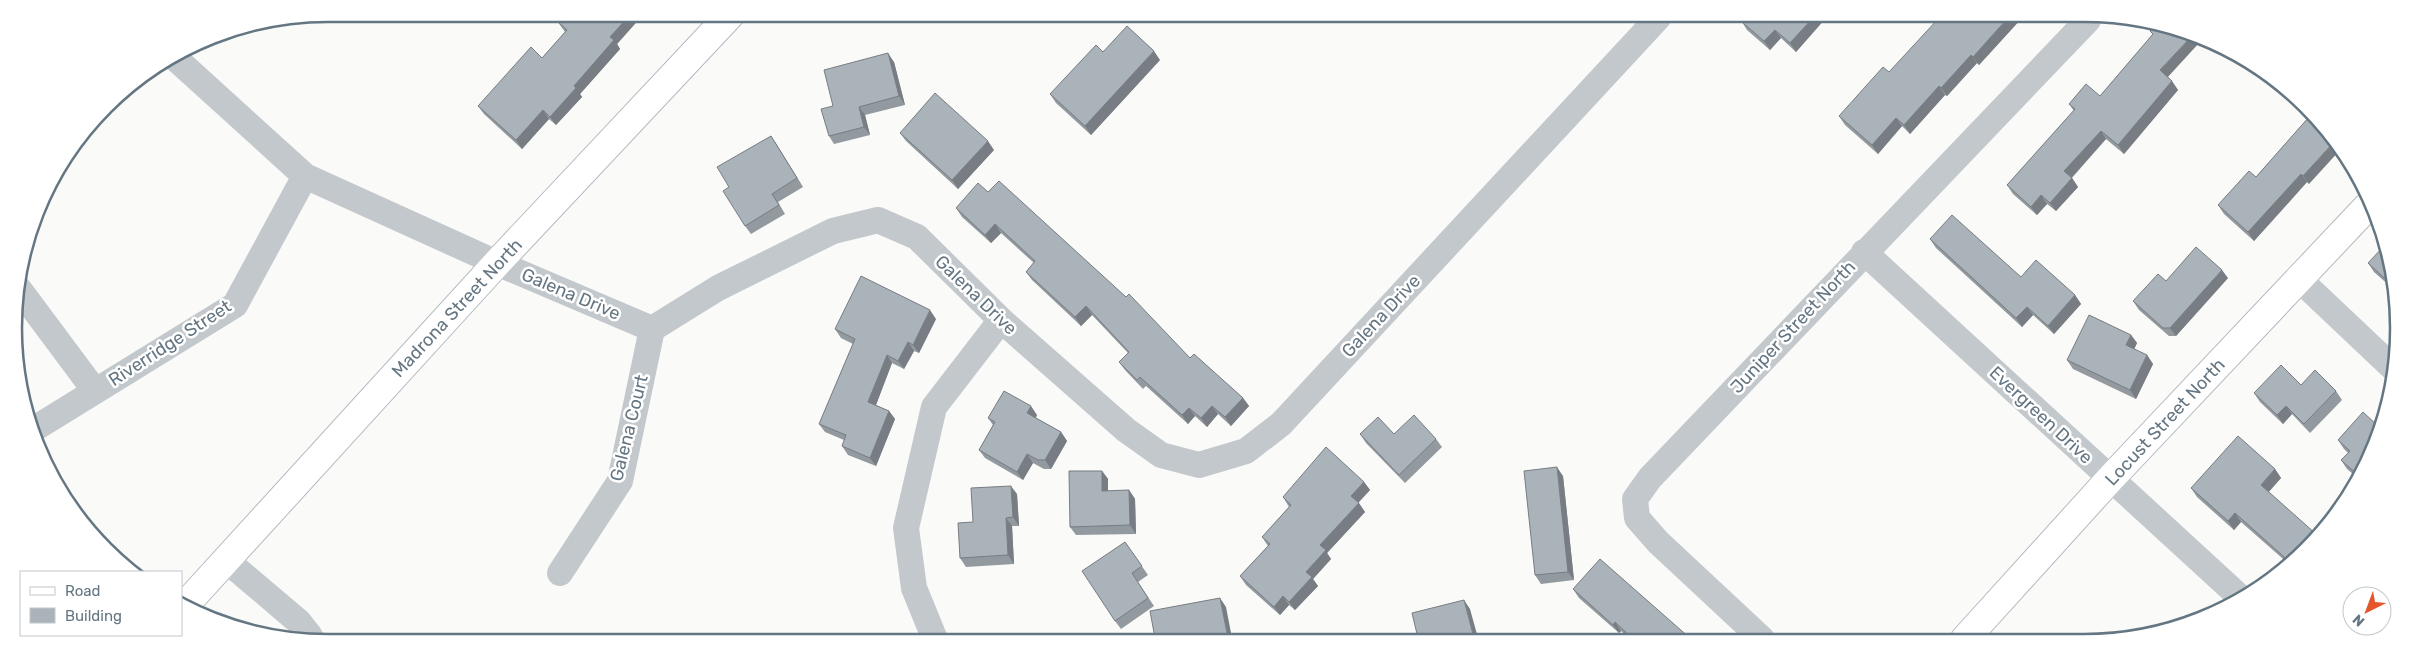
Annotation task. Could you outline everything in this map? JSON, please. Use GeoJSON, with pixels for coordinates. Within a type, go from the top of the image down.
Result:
{"type":"FeatureCollection","features":[{"type":"Feature","properties":{"kind":"street","name":"Madrona Street North"},"geometry":{"type":"LineString","coordinates":[[189,600],[497,263],[722,23]]}},
{"type":"Feature","properties":{"kind":"street","name":"Galena Drive"},"geometry":{"type":"LineString","coordinates":[[179,61],[305,176],[497,263],[652,328],[718,288],[833,231],[878,220],[917,237],[1001,320],[1126,430],[1161,455],[1199,466],[1246,451],[1281,424],[1653,23]]}},
{"type":"Feature","properties":{"kind":"street","name":"Juniper Street North"},"geometry":{"type":"LineString","coordinates":[[1757,634],[1658,542],[1638,518],[1635,499],[1650,478],[1864,252],[2085,23]]}},
{"type":"Feature","properties":{"kind":"street","name":"Riverridge Street"},"geometry":{"type":"LineString","coordinates":[[39,425],[235,305],[305,176]]}},
{"type":"Feature","properties":{"kind":"street","name":"Locust Street North"},"geometry":{"type":"LineString","coordinates":[[1970,634],[2110,479],[2365,209]]}},
{"type":"Feature","properties":{"kind":"street","name":"Evergreen Drive"},"geometry":{"type":"LineString","coordinates":[[1864,252],[2236,593]]}},
{"type":"Feature","properties":{"kind":"street"},"geometry":{"type":"LineString","coordinates":[[2300,280],[2388,363]]}},
{"type":"Feature","properties":{"kind":"street"},"geometry":{"type":"LineString","coordinates":[[24,296],[95,391]]}},
{"type":"Feature","properties":{"kind":"street"},"geometry":{"type":"LineString","coordinates":[[932,634],[914,588],[906,528],[934,407],[1001,320]]}},
{"type":"Feature","properties":{"kind":"street","name":"Galena Court"},"geometry":{"type":"LineString","coordinates":[[560,573],[620,481],[652,328]]}},
{"type":"Feature","properties":{"kind":"street"},"geometry":{"type":"LineString","coordinates":[[226,560],[299,622],[308,633]]}},
{"type":"Feature","properties":{"kind":"building"},"geometry":{"type":"Polygon","coordinates":[[[559,23],[623,23],[610,37],[614,40],[550,117],[543,110],[516,140],[478,106],[531,47],[542,58],[567,30],[559,23]]]}},
{"type":"Feature","properties":{"kind":"building"},"geometry":{"type":"Polygon","coordinates":[[[1743,23],[1808,23],[1790,43],[1775,30],[1764,41],[1743,23]]]}},
{"type":"Feature","properties":{"kind":"building"},"geometry":{"type":"Polygon","coordinates":[[[1934,23],[2003,23],[1973,57],[1971,55],[1941,88],[1939,86],[1904,125],[1896,118],[1872,145],[1839,116],[1883,67],[1889,72],[1934,23]]]}},
{"type":"Feature","properties":{"kind":"building"},"geometry":{"type":"Polygon","coordinates":[[[1127,26],[1154,51],[1085,126],[1050,94],[1096,45],[1103,52],[1127,26]]]}},
{"type":"Feature","properties":{"kind":"building"},"geometry":{"type":"Polygon","coordinates":[[[2150,31],[2187,41],[2160,70],[2172,81],[2118,145],[2101,131],[2064,171],[2072,178],[2050,203],[2041,195],[2031,207],[2007,185],[2075,109],[2069,104],[2086,84],[2100,96],[2153,34],[2150,31]]]}},
{"type":"Feature","properties":{"kind":"building"},"geometry":{"type":"Polygon","coordinates":[[[888,53],[899,96],[859,107],[864,127],[829,136],[821,109],[833,106],[824,70],[888,53]]]}},
{"type":"Feature","properties":{"kind":"building"},"geometry":{"type":"Polygon","coordinates":[[[935,93],[988,141],[952,180],[900,133],[935,93]]]}},
{"type":"Feature","properties":{"kind":"building"},"geometry":{"type":"Polygon","coordinates":[[[2307,119],[2330,147],[2303,176],[2301,174],[2248,232],[2218,205],[2249,171],[2256,177],[2307,119]]]}},
{"type":"Feature","properties":{"kind":"building"},"geometry":{"type":"Polygon","coordinates":[[[771,136],[797,178],[772,194],[779,205],[745,226],[723,191],[729,187],[717,167],[771,136]]]}},
{"type":"Feature","properties":{"kind":"building"},"geometry":{"type":"Polygon","coordinates":[[[999,181],[1126,297],[1129,294],[1190,358],[1194,354],[1243,398],[1225,417],[1212,406],[1201,418],[1189,408],[1182,415],[1140,377],[1137,380],[1119,362],[1129,352],[1086,306],[1075,317],[1026,272],[1035,261],[995,224],[985,235],[956,208],[978,183],[988,192],[999,181]]]}},
{"type":"Feature","properties":{"kind":"building"},"geometry":{"type":"Polygon","coordinates":[[[1952,215],[2021,277],[2036,260],[2075,295],[2048,326],[2027,307],[2016,318],[1930,239],[1952,215]]]}},
{"type":"Feature","properties":{"kind":"building"},"geometry":{"type":"Polygon","coordinates":[[[2196,247],[2222,270],[2170,328],[2163,328],[2133,301],[2158,274],[2166,281],[2196,247]]]}},
{"type":"Feature","properties":{"kind":"building"},"geometry":{"type":"Polygon","coordinates":[[[2379,251],[2386,279],[2368,263],[2379,251]]]}},
{"type":"Feature","properties":{"kind":"building"},"geometry":{"type":"Polygon","coordinates":[[[861,276],[930,310],[913,345],[908,342],[898,361],[887,355],[868,402],[889,411],[870,458],[842,446],[846,435],[819,424],[855,339],[835,329],[861,276]]]}},
{"type":"Feature","properties":{"kind":"building"},"geometry":{"type":"Polygon","coordinates":[[[2089,315],[2131,335],[2126,345],[2147,355],[2130,390],[2067,360],[2089,315]]]}},
{"type":"Feature","properties":{"kind":"building"},"geometry":{"type":"Polygon","coordinates":[[[2281,365],[2301,385],[2315,370],[2336,391],[2304,424],[2286,406],[2277,415],[2254,393],[2281,365]]]}},
{"type":"Feature","properties":{"kind":"building"},"geometry":{"type":"Polygon","coordinates":[[[1004,391],[1031,406],[1027,413],[1061,432],[1045,460],[1038,460],[1027,454],[1017,472],[979,450],[995,422],[988,418],[1004,391]]]}},
{"type":"Feature","properties":{"kind":"building"},"geometry":{"type":"Polygon","coordinates":[[[2363,412],[2374,422],[2354,471],[2341,460],[2350,451],[2338,440],[2363,412]]]}},
{"type":"Feature","properties":{"kind":"building"},"geometry":{"type":"Polygon","coordinates":[[[1414,415],[1436,439],[1399,475],[1360,434],[1378,417],[1394,434],[1414,415]]]}},
{"type":"Feature","properties":{"kind":"building"},"geometry":{"type":"Polygon","coordinates":[[[2238,436],[2275,469],[2261,485],[2312,531],[2285,558],[2235,513],[2228,521],[2191,488],[2238,436]]]}},
{"type":"Feature","properties":{"kind":"building"},"geometry":{"type":"Polygon","coordinates":[[[1326,447],[1364,482],[1351,496],[1359,503],[1320,545],[1326,550],[1306,572],[1312,577],[1289,602],[1283,596],[1274,607],[1240,576],[1270,544],[1262,537],[1291,505],[1283,497],[1326,447]]]}},
{"type":"Feature","properties":{"kind":"building"},"geometry":{"type":"Polygon","coordinates":[[[1557,467],[1568,572],[1535,575],[1524,471],[1557,467]]]}},
{"type":"Feature","properties":{"kind":"building"},"geometry":{"type":"Polygon","coordinates":[[[1069,471],[1102,471],[1102,491],[1129,490],[1130,525],[1070,527],[1069,471]]]}},
{"type":"Feature","properties":{"kind":"building"},"geometry":{"type":"Polygon","coordinates":[[[1011,486],[1013,517],[1006,518],[1008,555],[960,558],[958,523],[973,522],[971,488],[1011,486]]]}},
{"type":"Feature","properties":{"kind":"building"},"geometry":{"type":"Polygon","coordinates":[[[1125,542],[1142,566],[1132,573],[1148,598],[1115,621],[1082,571],[1125,542]]]}},
{"type":"Feature","properties":{"kind":"building"},"geometry":{"type":"Polygon","coordinates":[[[1600,559],[1685,634],[1628,634],[1615,622],[1613,625],[1573,589],[1600,559]]]}},
{"type":"Feature","properties":{"kind":"building"},"geometry":{"type":"Polygon","coordinates":[[[1220,598],[1227,634],[1154,634],[1150,611],[1220,598]]]}},
{"type":"Feature","properties":{"kind":"building"},"geometry":{"type":"Polygon","coordinates":[[[1464,600],[1473,634],[1417,634],[1412,613],[1464,600]]]}}]}
